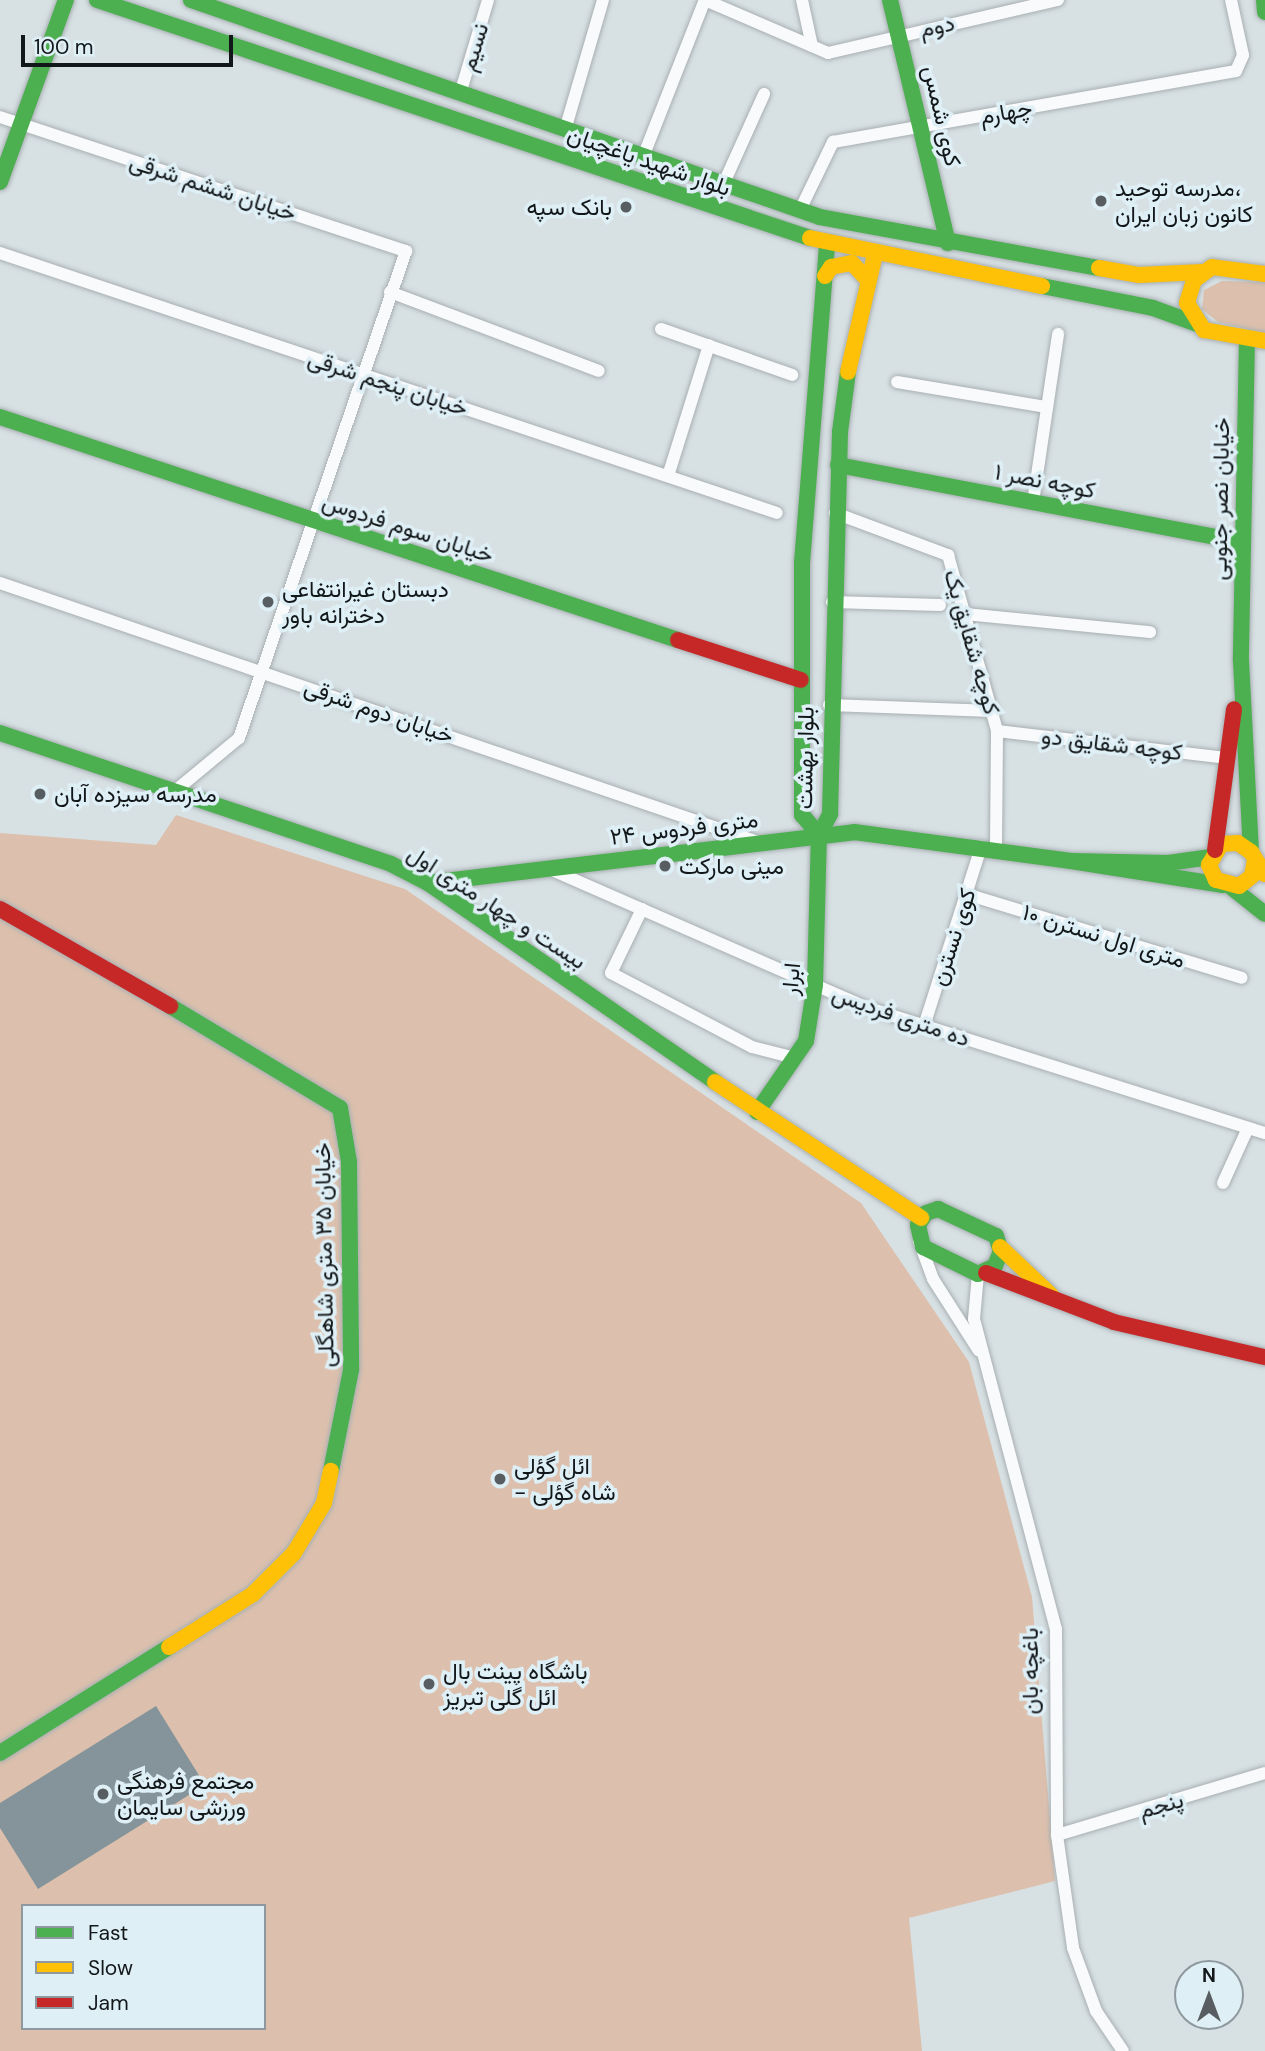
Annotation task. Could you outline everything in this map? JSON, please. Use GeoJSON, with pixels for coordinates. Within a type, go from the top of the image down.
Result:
{"type":"FeatureCollection","features":[{"type":"Feature","properties":{"kind":"main road"},"geometry":{"type":"LineString","coordinates":[[0,182],[66,0]]}},
{"type":"Feature","properties":{"kind":"main road","name":"بلوار شهید یاغچیان"},"geometry":{"type":"LineString","coordinates":[[97,0],[827,244],[1153,308],[1197,324],[1265,341]]}},
{"type":"Feature","properties":{"kind":"main road","name":"بلوار شهید یاغچیان"},"geometry":{"type":"LineString","coordinates":[[191,0],[800,210],[948,243],[1157,277],[1202,272],[1224,266],[1265,270]]}},
{"type":"Feature","properties":{"kind":"main road","name":"کوی شمس"},"geometry":{"type":"LineString","coordinates":[[890,0],[948,243]]}},
{"type":"Feature","properties":{"kind":"main road"},"geometry":{"type":"LineString","coordinates":[[1264,0],[1265,12]]}},
{"type":"Feature","properties":{"kind":"main road"},"geometry":{"type":"LineString","coordinates":[[267,57],[277,30]]}},
{"type":"Feature","properties":{"kind":"main road","name":"بلوار بهشت"},"geometry":{"type":"LineString","coordinates":[[827,244],[802,563],[802,815],[819,835],[830,814],[829,705],[838,465],[850,354],[875,254]]}},
{"type":"Feature","properties":{"kind":"main road"},"geometry":{"type":"LineString","coordinates":[[825,276],[831,267],[852,263],[867,279]]}},
{"type":"Feature","properties":{"kind":"main road"},"geometry":{"type":"LineString","coordinates":[[1197,324],[1189,291],[1202,272]]}},
{"type":"Feature","properties":{"kind":"main road","name":"خیابان نصر جنوبی"},"geometry":{"type":"LineString","coordinates":[[1247,338],[1241,661],[1253,856]]}},
{"type":"Feature","properties":{"kind":"main road","name":"خیابان سوم فردوس"},"geometry":{"type":"LineString","coordinates":[[0,417],[802,680]]}},
{"type":"Feature","properties":{"kind":"main road","name":"کوچه نصر ۱"},"geometry":{"type":"LineString","coordinates":[[838,465],[1243,542]]}},
{"type":"Feature","properties":{"kind":"main road","name":"خیابان نصر جنوبی"},"geometry":{"type":"LineString","coordinates":[[1213,853],[1241,661]]}},
{"type":"Feature","properties":{"kind":"main road","name":"بیست و چهار متری اول"},"geometry":{"type":"LineString","coordinates":[[0,733],[391,864],[428,883],[757,1112],[921,1218]]}},
{"type":"Feature","properties":{"kind":"main road","name":"۲۴ متری فردوس"},"geometry":{"type":"LineString","coordinates":[[428,883],[854,832],[988,848],[1227,886]]}},
{"type":"Feature","properties":{"kind":"main road","name":"ابرار"},"geometry":{"type":"LineString","coordinates":[[757,1112],[806,1041],[815,985],[819,835]]}},
{"type":"Feature","properties":{"kind":"main road"},"geometry":{"type":"LineString","coordinates":[[1265,874],[1253,856],[1229,842],[1213,853],[1211,873],[1265,914]]}},
{"type":"Feature","properties":{"kind":"main road","name":"۲۴ متری فردوس"},"geometry":{"type":"LineString","coordinates":[[1071,861],[1168,863],[1213,853]]}},
{"type":"Feature","properties":{"kind":"main road"},"geometry":{"type":"LineString","coordinates":[[1227,886],[1247,882],[1253,856]]}},
{"type":"Feature","properties":{"kind":"main road","name":"خیابان ۳۵ متری شاهگلی"},"geometry":{"type":"LineString","coordinates":[[0,909],[302,1081],[340,1108],[349,1162],[351,1370],[324,1503],[294,1553],[253,1594],[0,1753]]}},
{"type":"Feature","properties":{"kind":"main road"},"geometry":{"type":"LineString","coordinates":[[1058,1302],[1000,1247],[990,1230],[946,1210],[932,1209],[921,1218],[919,1240],[930,1252],[982,1274],[1058,1302],[1114,1322],[1265,1357]]}},
{"type":"Feature","properties":{"kind":"main road"},"geometry":{"type":"LineString","coordinates":[[982,1274],[999,1259],[1000,1247]]}},
{"type":"Feature","properties":{"kind":"street","name":"نسیم"},"geometry":{"type":"LineString","coordinates":[[460,94],[488,0]]}},
{"type":"Feature","properties":{"kind":"street"},"geometry":{"type":"LineString","coordinates":[[565,130],[603,0]]}},
{"type":"Feature","properties":{"kind":"street"},"geometry":{"type":"LineString","coordinates":[[643,157],[705,0]]}},
{"type":"Feature","properties":{"kind":"street","name":"دوم"},"geometry":{"type":"LineString","coordinates":[[705,0],[828,53],[899,34],[1058,0]]}},
{"type":"Feature","properties":{"kind":"street"},"geometry":{"type":"LineString","coordinates":[[802,0],[812,46]]}},
{"type":"Feature","properties":{"kind":"street","name":"چهارم"},"geometry":{"type":"LineString","coordinates":[[800,210],[833,142],[1236,71],[1243,55],[1231,0]]}},
{"type":"Feature","properties":{"kind":"street"},"geometry":{"type":"LineString","coordinates":[[723,185],[764,94]]}},
{"type":"Feature","properties":{"kind":"street","name":"خیابان ششم شرقی"},"geometry":{"type":"LineString","coordinates":[[0,117],[406,251],[390,292]]}},
{"type":"Feature","properties":{"kind":"street","name":"خیابان پنجم شرقی"},"geometry":{"type":"LineString","coordinates":[[0,253],[777,513]]}},
{"type":"Feature","properties":{"kind":"street"},"geometry":{"type":"LineString","coordinates":[[175,791],[239,738],[259,669],[390,292],[599,371]]}},
{"type":"Feature","properties":{"kind":"street"},"geometry":{"type":"LineString","coordinates":[[662,329],[792,375]]}},
{"type":"Feature","properties":{"kind":"street"},"geometry":{"type":"LineString","coordinates":[[1033,502],[1058,334]]}},
{"type":"Feature","properties":{"kind":"street"},"geometry":{"type":"LineString","coordinates":[[668,477],[709,345]]}},
{"type":"Feature","properties":{"kind":"street"},"geometry":{"type":"LineString","coordinates":[[897,382],[1047,407]]}},
{"type":"Feature","properties":{"kind":"street","name":"کوچه شقایق یک"},"geometry":{"type":"LineString","coordinates":[[835,513],[948,555],[997,731],[988,848]]}},
{"type":"Feature","properties":{"kind":"street","name":"خیابان دوم شرقی"},"geometry":{"type":"LineString","coordinates":[[0,583],[259,669],[757,842]]}},
{"type":"Feature","properties":{"kind":"street"},"geometry":{"type":"LineString","coordinates":[[832,602],[940,605]]}},
{"type":"Feature","properties":{"kind":"street"},"geometry":{"type":"LineString","coordinates":[[965,614],[1150,632]]}},
{"type":"Feature","properties":{"kind":"street"},"geometry":{"type":"LineString","coordinates":[[829,705],[993,711]]}},
{"type":"Feature","properties":{"kind":"street","name":"کوچه شقایق دو"},"geometry":{"type":"LineString","coordinates":[[997,731],[1228,758]]}},
{"type":"Feature","properties":{"kind":"street","name":"کوی نسترن"},"geometry":{"type":"LineString","coordinates":[[924,1026],[966,894],[988,848]]}},
{"type":"Feature","properties":{"kind":"street","name":"ده متری فردیس"},"geometry":{"type":"LineString","coordinates":[[548,868],[815,985],[924,1026],[1265,1133]]}},
{"type":"Feature","properties":{"kind":"street","name":"۱۰ متری اول نسترن"},"geometry":{"type":"LineString","coordinates":[[966,894],[1242,978]]}},
{"type":"Feature","properties":{"kind":"street"},"geometry":{"type":"LineString","coordinates":[[642,909],[611,973],[752,1047],[795,1058]]}},
{"type":"Feature","properties":{"kind":"street"},"geometry":{"type":"LineString","coordinates":[[1223,1183],[1248,1128]]}},
{"type":"Feature","properties":{"kind":"street"},"geometry":{"type":"LineString","coordinates":[[919,1240],[933,1279],[985,1360]]}},
{"type":"Feature","properties":{"kind":"street","name":"باغچه بان"},"geometry":{"type":"LineString","coordinates":[[982,1274],[974,1319],[1056,1629],[1056,1835],[1073,1948],[1096,2011],[1123,2051]]}},
{"type":"Feature","properties":{"kind":"street","name":"پنجم"},"geometry":{"type":"LineString","coordinates":[[1056,1835],[1265,1773]]}},
{"type":"Feature","properties":{"kind":"shaded area"},"geometry":{"type":"Polygon","coordinates":[[[1222,281],[1265,282],[1265,333],[1218,322],[1202,309],[1204,290],[1222,281]]]}},
{"type":"Feature","properties":{"kind":"shaded area","name":"ائل گؤلی - شاه گؤلی"},"geometry":{"type":"Polygon","coordinates":[[[176,815],[405,889],[861,1203],[969,1362],[1032,1597],[1055,1881],[909,1918],[922,2051],[0,2051],[0,833],[156,845],[176,815]]]}},
{"type":"Feature","properties":{"kind":"building","name":"مجتمع فرهنگی ورزشی سایمان"},"geometry":{"type":"Polygon","coordinates":[[[156,1706],[205,1785],[38,1889],[0,1828],[0,1803],[156,1706]]]}},
{"type":"Feature","properties":{"kind":"traffic: fast"},"geometry":{"type":"LineString","coordinates":[[0,182],[66,0]]}},
{"type":"Feature","properties":{"kind":"traffic: fast"},"geometry":{"type":"LineString","coordinates":[[97,0],[810,238]]}},
{"type":"Feature","properties":{"kind":"traffic: fast"},"geometry":{"type":"LineString","coordinates":[[191,0],[820,217],[1099,268]]}},
{"type":"Feature","properties":{"kind":"traffic: fast"},"geometry":{"type":"LineString","coordinates":[[890,0],[948,243]]}},
{"type":"Feature","properties":{"kind":"traffic: fast"},"geometry":{"type":"LineString","coordinates":[[1264,0],[1265,12]]}},
{"type":"Feature","properties":{"kind":"traffic: fast"},"geometry":{"type":"LineString","coordinates":[[819,835],[802,815],[802,563],[827,244]]}},
{"type":"Feature","properties":{"kind":"traffic: fast"},"geometry":{"type":"LineString","coordinates":[[1042,286],[1153,308],[1197,324]]}},
{"type":"Feature","properties":{"kind":"traffic: fast"},"geometry":{"type":"LineString","coordinates":[[1247,338],[1241,661],[1251,852]]}},
{"type":"Feature","properties":{"kind":"traffic: fast"},"geometry":{"type":"LineString","coordinates":[[757,1112],[806,1041],[815,985],[819,835],[830,814],[840,432],[848,372]]}},
{"type":"Feature","properties":{"kind":"traffic: fast"},"geometry":{"type":"LineString","coordinates":[[0,417],[678,640]]}},
{"type":"Feature","properties":{"kind":"traffic: fast"},"geometry":{"type":"LineString","coordinates":[[838,465],[1243,542]]}},
{"type":"Feature","properties":{"kind":"traffic: fast"},"geometry":{"type":"LineString","coordinates":[[0,733],[391,864],[428,883],[715,1082]]}},
{"type":"Feature","properties":{"kind":"traffic: fast"},"geometry":{"type":"LineString","coordinates":[[428,883],[854,832],[1071,861]]}},
{"type":"Feature","properties":{"kind":"traffic: fast"},"geometry":{"type":"LineString","coordinates":[[1211,857],[1168,863],[1071,861],[1223,885]]}},
{"type":"Feature","properties":{"kind":"traffic: fast"},"geometry":{"type":"LineString","coordinates":[[1231,887],[1265,914]]}},
{"type":"Feature","properties":{"kind":"traffic: fast"},"geometry":{"type":"LineString","coordinates":[[170,1006],[340,1108],[349,1162],[351,1370],[331,1471]]}},
{"type":"Feature","properties":{"kind":"traffic: fast"},"geometry":{"type":"LineString","coordinates":[[938,1209],[996,1236],[1001,1251],[995,1266],[978,1274],[923,1247],[918,1225],[926,1213],[938,1209]]}},
{"type":"Feature","properties":{"kind":"traffic: fast"},"geometry":{"type":"LineString","coordinates":[[0,1753],[169,1647]]}},
{"type":"Feature","properties":{"kind":"traffic: slow"},"geometry":{"type":"LineString","coordinates":[[810,238],[1042,286]]}},
{"type":"Feature","properties":{"kind":"traffic: slow"},"geometry":{"type":"LineString","coordinates":[[848,372],[875,254]]}},
{"type":"Feature","properties":{"kind":"traffic: slow"},"geometry":{"type":"LineString","coordinates":[[825,276],[831,267],[852,263],[867,279]]}},
{"type":"Feature","properties":{"kind":"traffic: slow"},"geometry":{"type":"LineString","coordinates":[[1265,274],[1212,267],[1194,280],[1187,303],[1204,330],[1265,341]]}},
{"type":"Feature","properties":{"kind":"traffic: slow"},"geometry":{"type":"LineString","coordinates":[[1099,268],[1139,275],[1202,272]]}},
{"type":"Feature","properties":{"kind":"traffic: slow"},"geometry":{"type":"LineString","coordinates":[[1255,860],[1252,876],[1239,886],[1216,880],[1209,865],[1221,844],[1238,843],[1251,852],[1265,874]]}},
{"type":"Feature","properties":{"kind":"traffic: slow"},"geometry":{"type":"LineString","coordinates":[[715,1082],[921,1218]]}},
{"type":"Feature","properties":{"kind":"traffic: slow"},"geometry":{"type":"LineString","coordinates":[[1000,1247],[1051,1295]]}},
{"type":"Feature","properties":{"kind":"traffic: slow"},"geometry":{"type":"LineString","coordinates":[[169,1647],[253,1594],[294,1553],[324,1503],[331,1471]]}},
{"type":"Feature","properties":{"kind":"traffic: jam"},"geometry":{"type":"LineString","coordinates":[[678,640],[801,680]]}},
{"type":"Feature","properties":{"kind":"traffic: jam"},"geometry":{"type":"LineString","coordinates":[[1215,850],[1234,709]]}},
{"type":"Feature","properties":{"kind":"traffic: jam"},"geometry":{"type":"LineString","coordinates":[[0,909],[170,1006]]}},
{"type":"Feature","properties":{"kind":"traffic: jam"},"geometry":{"type":"LineString","coordinates":[[986,1273],[1114,1322],[1265,1357]]}},
{"type":"Feature","properties":{"kind":"place","name":"مدرسه توحید، کانون زبان ایران"},"geometry":{"type":"Point","coordinates":[1101,201]}},
{"type":"Feature","properties":{"kind":"place","name":"بانک سپه"},"geometry":{"type":"Point","coordinates":[626,207]}},
{"type":"Feature","properties":{"kind":"place","name":"دبستان غیرانتفاعی دخترانه باور"},"geometry":{"type":"Point","coordinates":[268,602]}},
{"type":"Feature","properties":{"kind":"place","name":"مدرسه سیزده آبان"},"geometry":{"type":"Point","coordinates":[40,794]}},
{"type":"Feature","properties":{"kind":"place","name":"مینی مارکت"},"geometry":{"type":"Point","coordinates":[665,866]}},
{"type":"Feature","properties":{"kind":"place","name":"ائل گؤلی - شاه گؤلی"},"geometry":{"type":"Point","coordinates":[500,1479]}},
{"type":"Feature","properties":{"kind":"place","name":"باشگاه پینت بال ائل گلی تبریز"},"geometry":{"type":"Point","coordinates":[429,1684]}},
{"type":"Feature","properties":{"kind":"place","name":"مجتمع فرهنگی ورزشی سایمان"},"geometry":{"type":"Point","coordinates":[103,1794]}}]}
